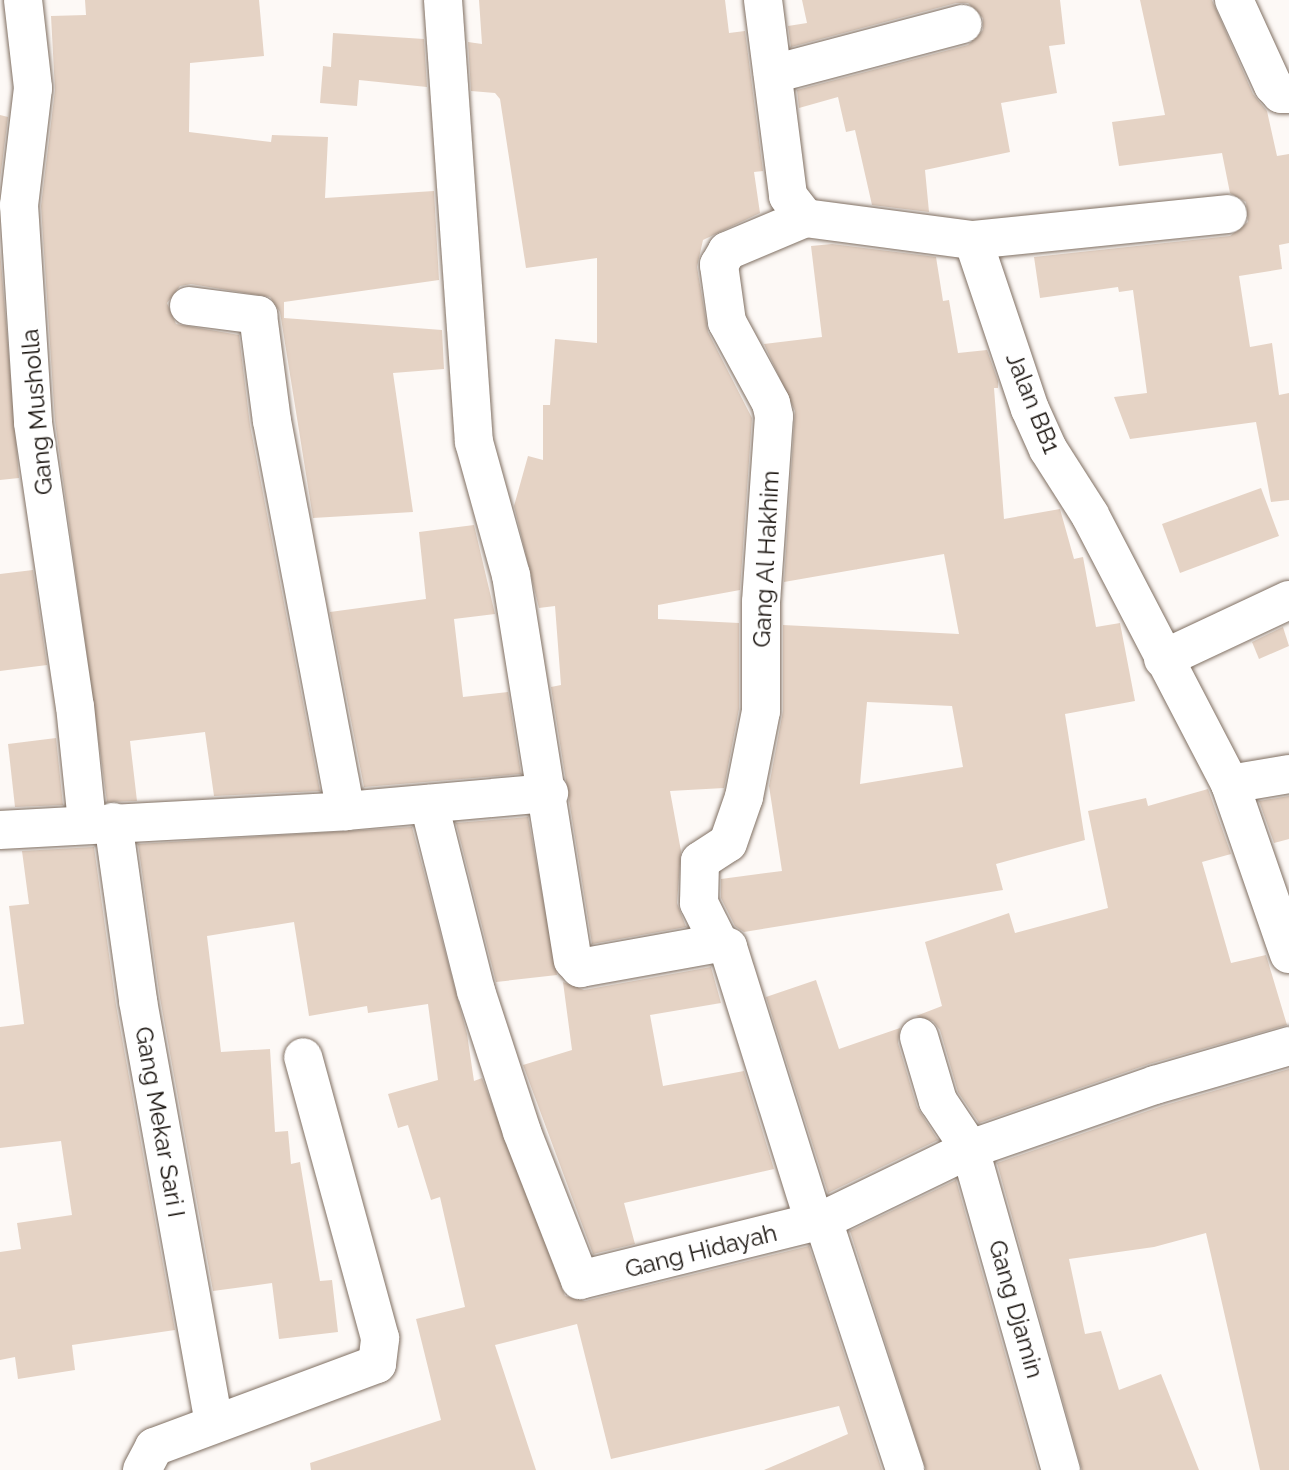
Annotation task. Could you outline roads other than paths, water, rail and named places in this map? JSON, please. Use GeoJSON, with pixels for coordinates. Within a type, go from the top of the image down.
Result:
{"type":"FeatureCollection","features":[{"type":"Feature","properties":{"kind":"street","name":"Gang Musholla"},"geometry":{"type":"LineString","coordinates":[[23,0],[33,89],[19,205],[33,423],[75,706],[100,822]]}},
{"type":"Feature","properties":{"kind":"street"},"geometry":{"type":"LineString","coordinates":[[443,0],[466,274],[474,442],[511,575],[549,793],[573,960],[580,968],[719,943],[728,947],[905,1470]]}},
{"type":"Feature","properties":{"kind":"street"},"geometry":{"type":"LineString","coordinates":[[763,0],[788,196],[805,218],[973,240],[1228,214]]}},
{"type":"Feature","properties":{"kind":"street"},"geometry":{"type":"LineString","coordinates":[[1234,0],[1273,85],[1281,94],[1289,94]]}},
{"type":"Feature","properties":{"kind":"street"},"geometry":{"type":"LineString","coordinates":[[773,74],[962,24]]}},
{"type":"Feature","properties":{"kind":"street","name":"Gang Al Hakhim"},"geometry":{"type":"LineString","coordinates":[[719,943],[699,902],[700,861],[728,843],[744,797],[761,711],[761,602],[774,416],[771,402],[727,322],[719,265],[727,251],[805,218]]}},
{"type":"Feature","properties":{"kind":"street","name":"Jalan BB1"},"geometry":{"type":"LineString","coordinates":[[973,240],[1030,409],[1048,449],[1090,515],[1230,784],[1289,954]]}},
{"type":"Feature","properties":{"kind":"street"},"geometry":{"type":"LineString","coordinates":[[189,306],[258,315],[272,421],[346,811]]}},
{"type":"Feature","properties":{"kind":"street"},"geometry":{"type":"LineString","coordinates":[[1163,659],[1289,600]]}},
{"type":"Feature","properties":{"kind":"street"},"geometry":{"type":"LineString","coordinates":[[1230,784],[1289,774]]}},
{"type":"Feature","properties":{"kind":"street"},"geometry":{"type":"LineString","coordinates":[[0,830],[100,822],[346,811],[549,793]]}},
{"type":"Feature","properties":{"kind":"street","name":"Gang Hidayah"},"geometry":{"type":"LineString","coordinates":[[429,804],[475,991],[522,1132],[580,1280],[819,1221],[970,1149],[1155,1085],[1289,1046]]}},
{"type":"Feature","properties":{"kind":"street","name":"Gang Mekar Sari I"},"geometry":{"type":"LineString","coordinates":[[100,822],[138,1001],[214,1422]]}},
{"type":"Feature","properties":{"kind":"street","name":"Gang Djamin"},"geometry":{"type":"LineString","coordinates":[[919,1037],[938,1101],[970,1149],[1060,1470]]}},
{"type":"Feature","properties":{"kind":"street"},"geometry":{"type":"LineString","coordinates":[[142,1470],[154,1447],[214,1422],[377,1364],[380,1338],[303,1057]]}}]}
